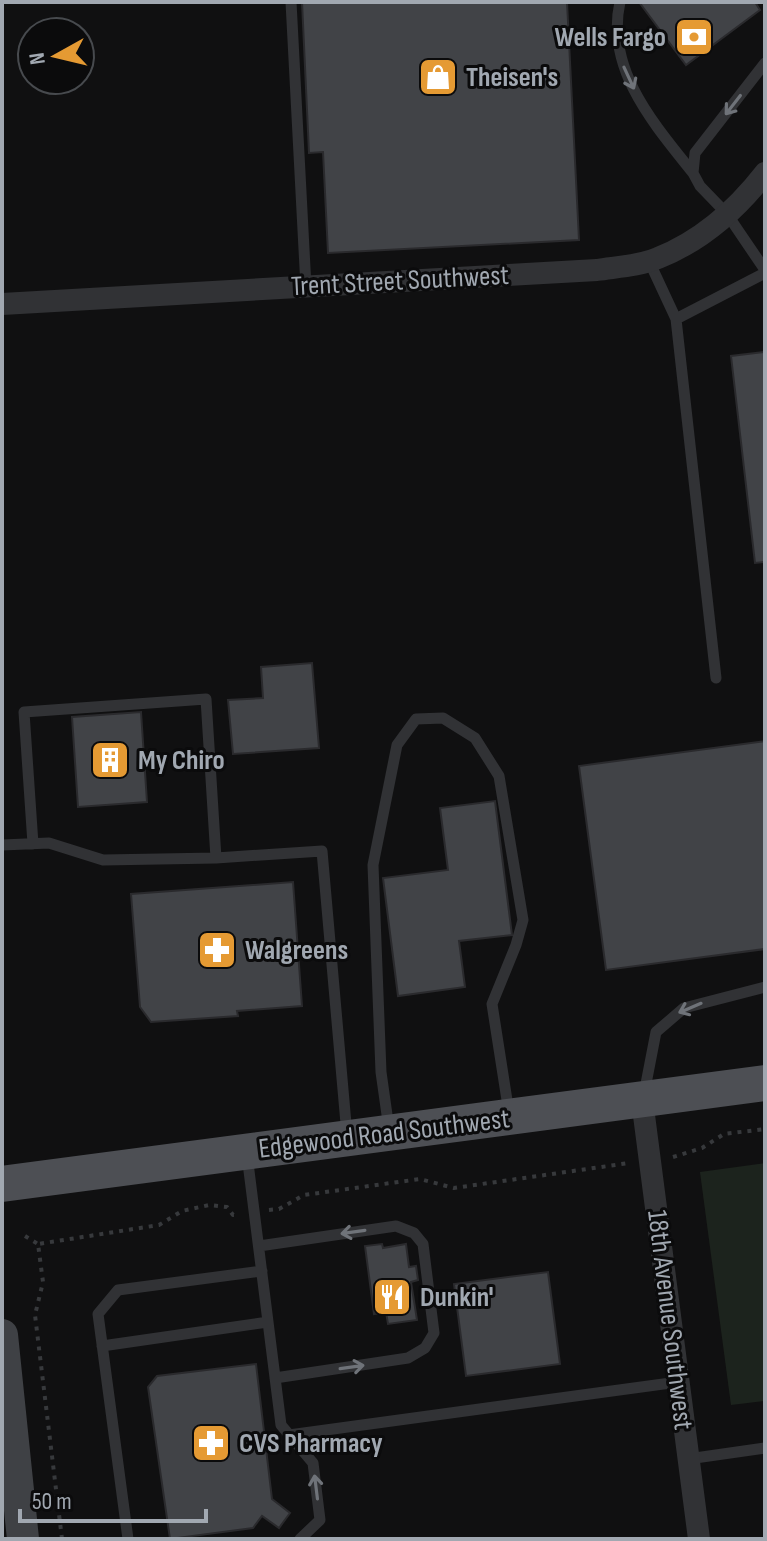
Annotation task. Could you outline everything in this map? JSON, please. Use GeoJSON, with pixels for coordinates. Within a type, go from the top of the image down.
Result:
{"type":"FeatureCollection","features":[{"type":"Feature","properties":{"kind":"main road","name":"Edgewood Road Southwest"},"geometry":{"type":"LineString","coordinates":[[2,1184],[765,1083]]}},
{"type":"Feature","properties":{"kind":"main road"},"geometry":{"type":"LineString","coordinates":[[2,1335],[23,1539]]}},
{"type":"Feature","properties":{"kind":"street","name":"Trent Street Southwest"},"geometry":{"type":"LineString","coordinates":[[2,304],[597,270],[656,260],[695,240],[743,201],[765,173]]}},
{"type":"Feature","properties":{"kind":"street","name":"18th Avenue Southwest"},"geometry":{"type":"LineString","coordinates":[[642,1100],[699,1539]]}},
{"type":"Feature","properties":{"kind":"lane"},"geometry":{"type":"LineString","coordinates":[[291,2],[306,287]]}},
{"type":"Feature","properties":{"kind":"lane"},"geometry":{"type":"LineString","coordinates":[[620,2],[617,38],[629,80],[656,127],[700,186],[727,214],[765,271],[676,319]]}},
{"type":"Feature","properties":{"kind":"lane"},"geometry":{"type":"LineString","coordinates":[[693,173],[695,153],[765,63]]}},
{"type":"Feature","properties":{"kind":"lane"},"geometry":{"type":"LineString","coordinates":[[649,261],[676,319],[716,678]]}},
{"type":"Feature","properties":{"kind":"lane"},"geometry":{"type":"LineString","coordinates":[[33,844],[24,712],[206,699],[216,858]]}},
{"type":"Feature","properties":{"kind":"lane"},"geometry":{"type":"LineString","coordinates":[[390,1133],[381,1072],[373,865],[397,745],[416,719],[443,718],[475,738],[499,776],[523,920],[492,1004],[509,1118]]}},
{"type":"Feature","properties":{"kind":"lane"},"geometry":{"type":"LineString","coordinates":[[2,845],[49,843],[103,860],[216,858],[322,851],[347,1139]]}},
{"type":"Feature","properties":{"kind":"lane"},"geometry":{"type":"LineString","coordinates":[[642,1100],[656,1032],[684,1008],[765,987]]}},
{"type":"Feature","properties":{"kind":"lane"},"geometry":{"type":"LineString","coordinates":[[247,1152],[281,1425],[313,1463],[320,1520],[300,1539]]}},
{"type":"Feature","properties":{"kind":"lane"},"geometry":{"type":"LineString","coordinates":[[259,1246],[396,1226],[414,1233],[423,1244],[434,1333],[425,1348],[408,1358],[275,1378]]}},
{"type":"Feature","properties":{"kind":"lane"},"geometry":{"type":"LineString","coordinates":[[128,1539],[98,1314],[118,1290],[262,1271]]}},
{"type":"Feature","properties":{"kind":"lane"},"geometry":{"type":"LineString","coordinates":[[102,1346],[268,1322]]}},
{"type":"Feature","properties":{"kind":"lane"},"geometry":{"type":"LineString","coordinates":[[289,1435],[678,1382]]}},
{"type":"Feature","properties":{"kind":"lane"},"geometry":{"type":"LineString","coordinates":[[688,1459],[765,1448]]}},
{"type":"Feature","properties":{"kind":"path"},"geometry":{"type":"LineString","coordinates":[[25,1236],[38,1244]]}},
{"type":"Feature","properties":{"kind":"shaded area"},"geometry":{"type":"Polygon","coordinates":[[[765,1163],[765,1401],[731,1405],[700,1172],[765,1163]]]}},
{"type":"Feature","properties":{"kind":"building","name":"Theisen's"},"geometry":{"type":"Polygon","coordinates":[[[302,2],[567,2],[579,240],[328,253],[323,152],[309,153],[302,2]]]}},
{"type":"Feature","properties":{"kind":"building","name":"Wells Fargo"},"geometry":{"type":"Polygon","coordinates":[[[639,2],[755,2],[760,10],[686,65],[639,2]]]}},
{"type":"Feature","properties":{"kind":"building"},"geometry":{"type":"Polygon","coordinates":[[[765,352],[765,562],[755,563],[731,356],[765,352]]]}},
{"type":"Feature","properties":{"kind":"building"},"geometry":{"type":"Polygon","coordinates":[[[312,663],[319,748],[233,754],[228,700],[263,698],[261,667],[312,663]]]}},
{"type":"Feature","properties":{"kind":"building","name":"My Chiro"},"geometry":{"type":"Polygon","coordinates":[[[141,712],[147,802],[78,807],[72,717],[141,712]]]}},
{"type":"Feature","properties":{"kind":"building"},"geometry":{"type":"Polygon","coordinates":[[[765,741],[765,949],[606,970],[579,766],[765,741]]]}},
{"type":"Feature","properties":{"kind":"building"},"geometry":{"type":"Polygon","coordinates":[[[495,801],[512,935],[459,941],[465,987],[398,996],[383,878],[448,870],[440,808],[495,801]]]}},
{"type":"Feature","properties":{"kind":"building","name":"Walgreens"},"geometry":{"type":"Polygon","coordinates":[[[293,882],[302,1006],[237,1011],[238,1016],[151,1022],[140,1007],[131,894],[293,882]]]}},
{"type":"Feature","properties":{"kind":"building","name":"Dunkin'"},"geometry":{"type":"Polygon","coordinates":[[[382,1244],[383,1248],[406,1244],[409,1267],[416,1266],[418,1280],[411,1282],[417,1320],[388,1324],[386,1312],[374,1314],[365,1246],[382,1244]]]}},
{"type":"Feature","properties":{"kind":"building"},"geometry":{"type":"Polygon","coordinates":[[[548,1272],[560,1364],[466,1376],[454,1284],[548,1272]]]}},
{"type":"Feature","properties":{"kind":"building","name":"CVS Pharmacy"},"geometry":{"type":"Polygon","coordinates":[[[256,1364],[272,1499],[290,1513],[279,1528],[262,1516],[253,1528],[170,1539],[148,1387],[157,1376],[256,1364]]]}},
{"type":"Feature","properties":{"kind":"place","name":"Wells Fargo"},"geometry":{"type":"Point","coordinates":[694,37]}},
{"type":"Feature","properties":{"kind":"place","name":"Theisen's"},"geometry":{"type":"Point","coordinates":[438,77]}},
{"type":"Feature","properties":{"kind":"place","name":"My Chiro"},"geometry":{"type":"Point","coordinates":[110,760]}},
{"type":"Feature","properties":{"kind":"place","name":"Walgreens"},"geometry":{"type":"Point","coordinates":[217,950]}},
{"type":"Feature","properties":{"kind":"place","name":"Dunkin'"},"geometry":{"type":"Point","coordinates":[392,1297]}},
{"type":"Feature","properties":{"kind":"place","name":"CVS Pharmacy"},"geometry":{"type":"Point","coordinates":[211,1443]}}]}
